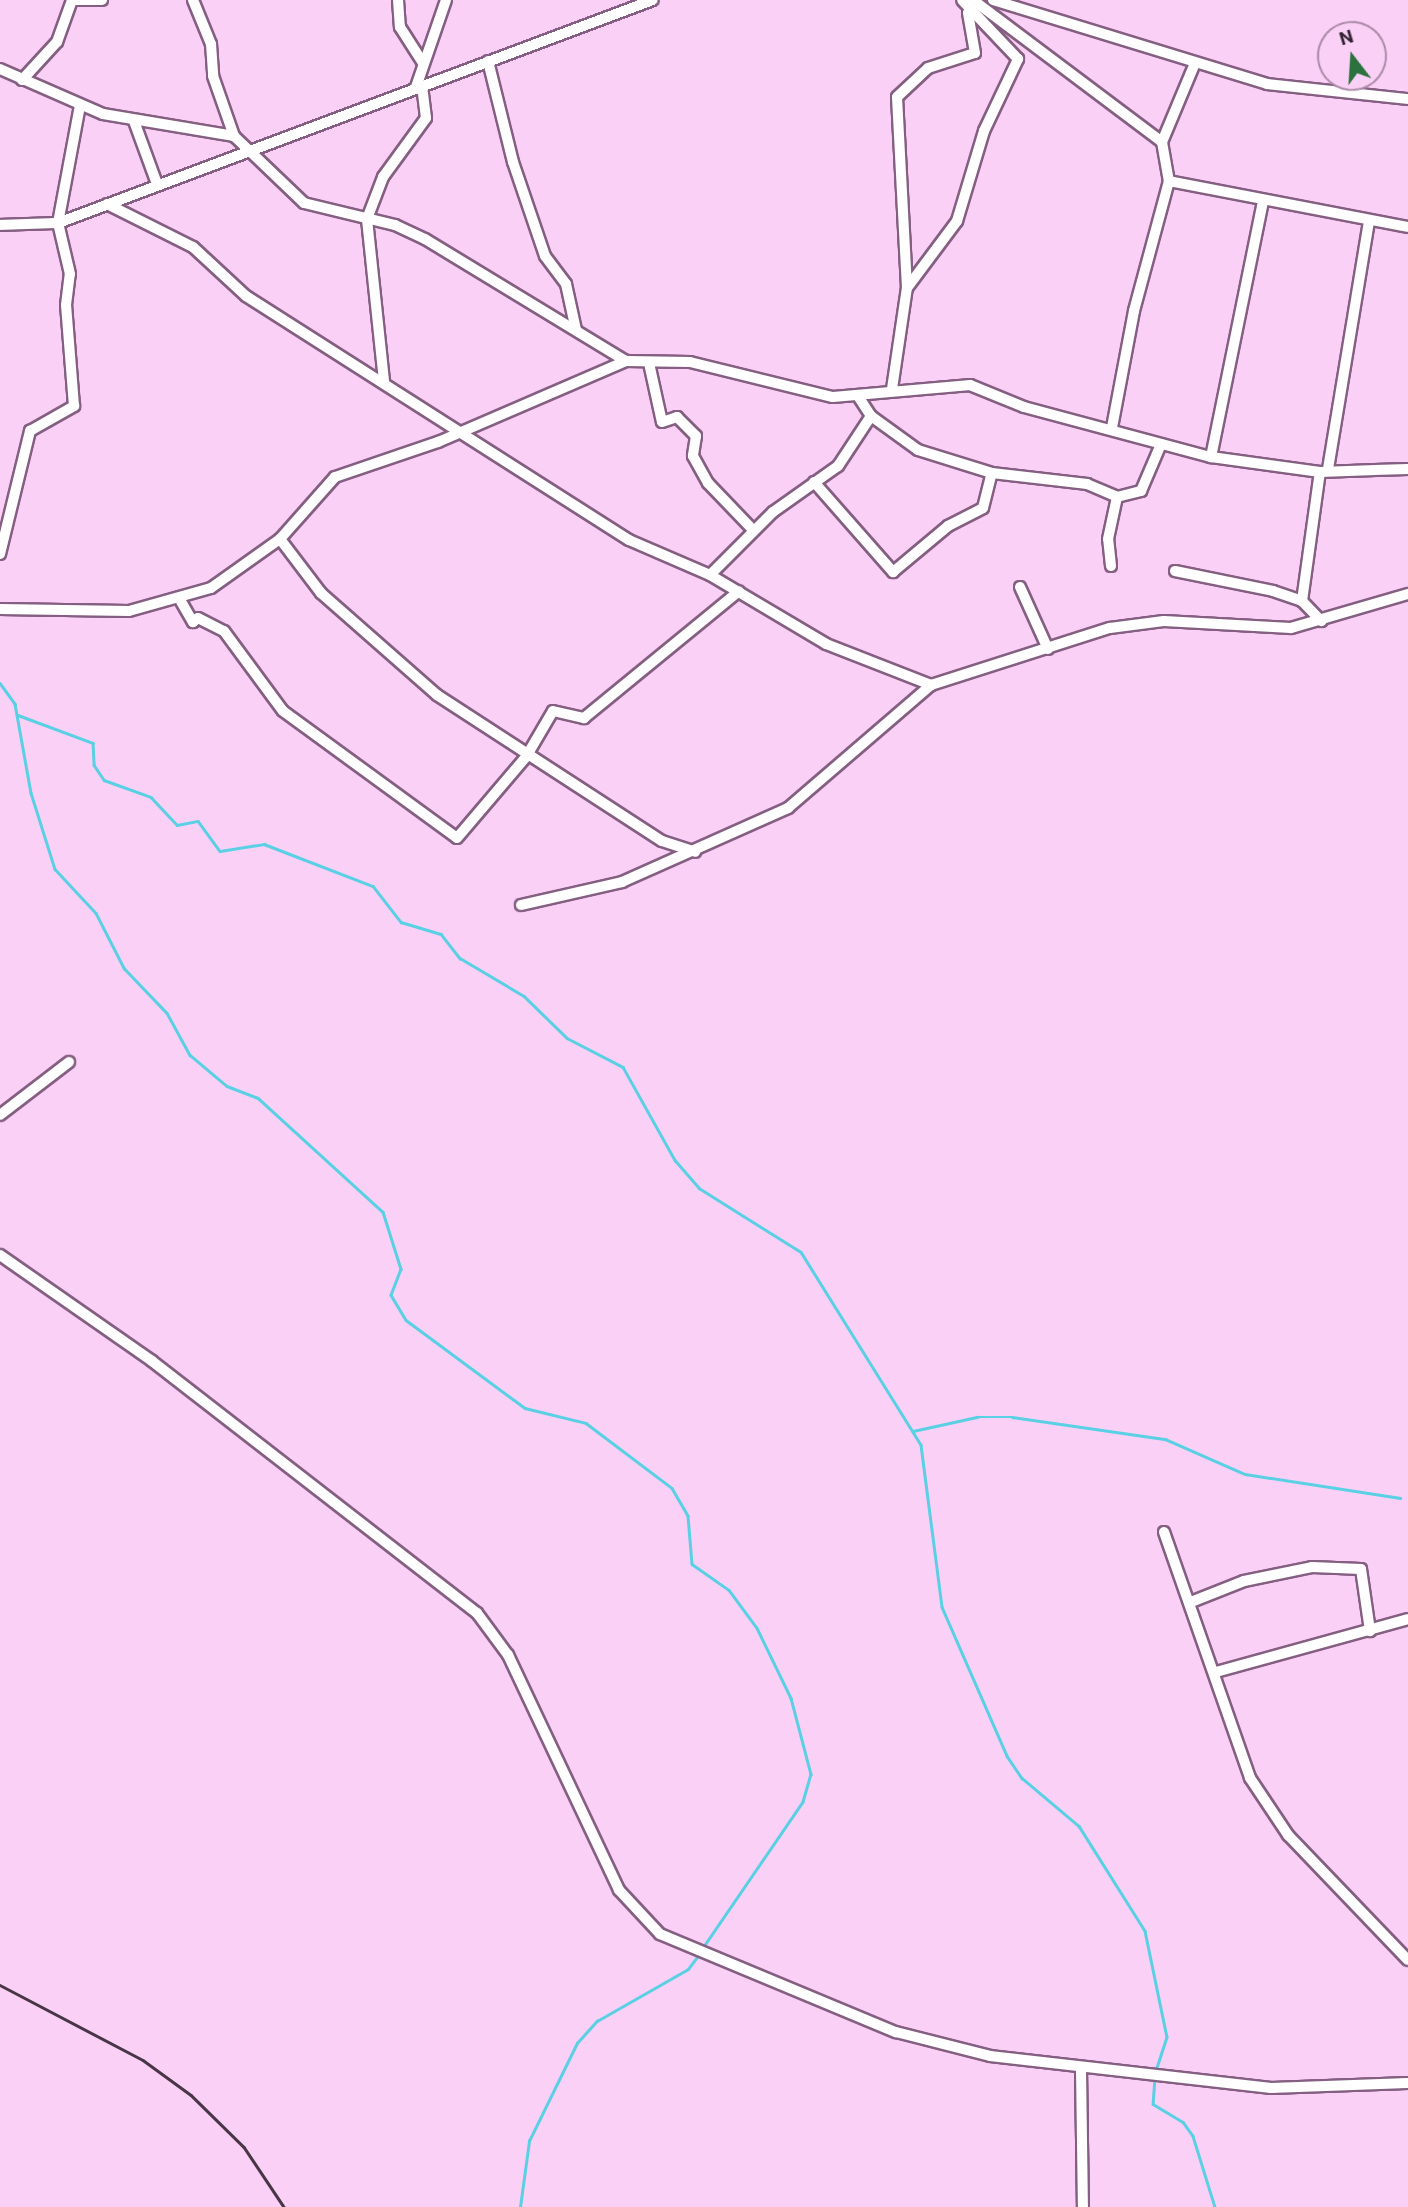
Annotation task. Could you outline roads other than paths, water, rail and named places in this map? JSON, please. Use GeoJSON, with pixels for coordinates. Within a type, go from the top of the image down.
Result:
{"type":"FeatureCollection","features":[{"type":"Feature","properties":{"kind":"street"},"geometry":{"type":"LineString","coordinates":[[22,80],[57,42],[74,0],[102,0]]}},
{"type":"Feature","properties":{"kind":"street"},"geometry":{"type":"LineString","coordinates":[[192,0],[211,44],[213,76],[234,136],[243,150],[258,156],[304,203],[395,225],[461,257],[626,361],[690,362],[806,392],[858,396],[892,388],[970,385],[1024,407],[1112,426],[1161,444],[1211,457],[1324,471],[1408,469]]}},
{"type":"Feature","properties":{"kind":"street"},"geometry":{"type":"LineString","coordinates":[[398,0],[400,27],[423,63]]}},
{"type":"Feature","properties":{"kind":"street"},"geometry":{"type":"LineString","coordinates":[[384,381],[367,219],[383,177],[426,118],[419,86],[423,63],[446,0]]}},
{"type":"Feature","properties":{"kind":"street"},"geometry":{"type":"LineString","coordinates":[[0,225],[58,223],[243,150],[653,0]]}},
{"type":"Feature","properties":{"kind":"street"},"geometry":{"type":"LineString","coordinates":[[892,388],[908,288],[897,97],[928,68],[975,53],[968,13],[962,0]]}},
{"type":"Feature","properties":{"kind":"street"},"geometry":{"type":"LineString","coordinates":[[973,0],[1162,142]]}},
{"type":"Feature","properties":{"kind":"street"},"geometry":{"type":"LineString","coordinates":[[993,0],[1267,84],[1408,99]]}},
{"type":"Feature","properties":{"kind":"street"},"geometry":{"type":"LineString","coordinates":[[908,288],[957,221],[984,131],[1018,59],[1000,33],[968,13]]}},
{"type":"Feature","properties":{"kind":"street"},"geometry":{"type":"LineString","coordinates":[[488,61],[513,162],[545,256],[566,284],[576,330]]}},
{"type":"Feature","properties":{"kind":"street"},"geometry":{"type":"LineString","coordinates":[[1112,426],[1134,310],[1169,181],[1162,142],[1195,63]]}},
{"type":"Feature","properties":{"kind":"street"},"geometry":{"type":"LineString","coordinates":[[0,69],[80,106],[134,121],[234,136]]}},
{"type":"Feature","properties":{"kind":"street"},"geometry":{"type":"LineString","coordinates":[[0,554],[5,504],[30,431],[74,406],[66,305],[71,274],[58,223],[80,106]]}},
{"type":"Feature","properties":{"kind":"street"},"geometry":{"type":"LineString","coordinates":[[134,121],[158,184]]}},
{"type":"Feature","properties":{"kind":"street"},"geometry":{"type":"LineString","coordinates":[[1169,181],[1263,202],[1408,228]]}},
{"type":"Feature","properties":{"kind":"street"},"geometry":{"type":"LineString","coordinates":[[1211,457],[1263,202]]}},
{"type":"Feature","properties":{"kind":"street"},"geometry":{"type":"LineString","coordinates":[[107,204],[193,247],[247,296],[462,430],[629,540],[710,575],[826,644],[931,685]]}},
{"type":"Feature","properties":{"kind":"street"},"geometry":{"type":"LineString","coordinates":[[1302,601],[1369,222]]}},
{"type":"Feature","properties":{"kind":"street"},"geometry":{"type":"LineString","coordinates":[[0,609],[130,611],[211,588],[280,539],[335,477],[462,430],[626,361]]}},
{"type":"Feature","properties":{"kind":"street"},"geometry":{"type":"LineString","coordinates":[[649,363],[662,422],[677,417],[696,436],[693,456],[708,483],[754,531]]}},
{"type":"Feature","properties":{"kind":"street"},"geometry":{"type":"LineString","coordinates":[[858,396],[872,416],[918,450],[992,474],[1087,484],[1117,497],[1141,491],[1161,444]]}},
{"type":"Feature","properties":{"kind":"street"},"geometry":{"type":"LineString","coordinates":[[710,575],[754,531],[838,466],[872,416]]}},
{"type":"Feature","properties":{"kind":"street"},"geometry":{"type":"LineString","coordinates":[[814,482],[893,572],[948,526],[983,508],[992,474]]}},
{"type":"Feature","properties":{"kind":"street"},"geometry":{"type":"LineString","coordinates":[[1111,566],[1108,539],[1117,497]]}},
{"type":"Feature","properties":{"kind":"street"},"geometry":{"type":"LineString","coordinates":[[280,539],[345,617],[437,695],[526,757],[662,841],[695,852]]}},
{"type":"Feature","properties":{"kind":"street"},"geometry":{"type":"LineString","coordinates":[[1175,570],[1302,601],[1321,621]]}},
{"type":"Feature","properties":{"kind":"street"},"geometry":{"type":"LineString","coordinates":[[1020,587],[1048,649]]}},
{"type":"Feature","properties":{"kind":"street"},"geometry":{"type":"LineString","coordinates":[[179,598],[193,622],[198,618],[224,631],[284,711],[457,838],[526,757],[553,711],[584,718],[739,591]]}},
{"type":"Feature","properties":{"kind":"street"},"geometry":{"type":"LineString","coordinates":[[521,905],[622,882],[695,852],[807,795],[931,685],[1110,628],[1164,621],[1291,628],[1408,594]]}},
{"type":"Feature","properties":{"kind":"street"},"geometry":{"type":"LineString","coordinates":[[0,1115],[69,1062]]}},
{"type":"Feature","properties":{"kind":"street"},"geometry":{"type":"LineString","coordinates":[[0,1255],[131,1346],[477,1613],[508,1655],[619,1890],[640,1918],[691,1950],[920,2040],[1081,2069],[1152,2078],[1271,2088],[1408,2083]]}},
{"type":"Feature","properties":{"kind":"street"},"geometry":{"type":"LineString","coordinates":[[1164,1532],[1216,1672],[1237,1749],[1268,1807],[1408,1959]]}},
{"type":"Feature","properties":{"kind":"street"},"geometry":{"type":"LineString","coordinates":[[1191,1602],[1244,1581],[1312,1567],[1351,1567],[1361,1569],[1370,1631]]}},
{"type":"Feature","properties":{"kind":"street"},"geometry":{"type":"LineString","coordinates":[[1216,1672],[1408,1619]]}},
{"type":"Feature","properties":{"kind":"street"},"geometry":{"type":"LineString","coordinates":[[1081,2069],[1083,2207]]}},
{"type":"Feature","properties":{"kind":"waterway"},"geometry":{"type":"LineString","coordinates":[[0,683],[15,704],[31,793],[55,869],[96,913],[124,968],[167,1013],[190,1055],[227,1086],[258,1098],[383,1212],[401,1269],[391,1295],[406,1320],[525,1408],[586,1423],[672,1488],[688,1516],[692,1564],[729,1590],[757,1628],[791,1698],[811,1774],[803,1802],[703,1948]]}},
{"type":"Feature","properties":{"kind":"waterway"},"geometry":{"type":"LineString","coordinates":[[18,715],[93,743],[94,765],[104,780],[151,797],[177,825],[198,821],[220,851],[264,844],[373,886],[401,922],[441,934],[460,958],[524,996],[567,1038],[623,1067],[675,1160],[699,1188],[801,1252],[921,1445],[942,1607],[1007,1756],[1022,1778],[1079,1826],[1145,1931],[1167,2037],[1156,2070]]}},
{"type":"Feature","properties":{"kind":"waterway"},"geometry":{"type":"LineString","coordinates":[[913,1431],[977,1417],[1012,1417],[1165,1439],[1245,1474],[1400,1498]]}},
{"type":"Feature","properties":{"kind":"waterway"},"geometry":{"type":"LineString","coordinates":[[520,2207],[529,2141],[577,2043],[597,2021],[688,1969],[700,1953]]}},
{"type":"Feature","properties":{"kind":"waterway"},"geometry":{"type":"LineString","coordinates":[[1155,2077],[1153,2104],[1183,2122],[1193,2136],[1215,2207]]}},
{"type":"Feature","properties":{"kind":"railway"},"geometry":{"type":"LineString","coordinates":[[0,1985],[143,2060],[191,2095],[244,2147],[284,2207]]}}]}
